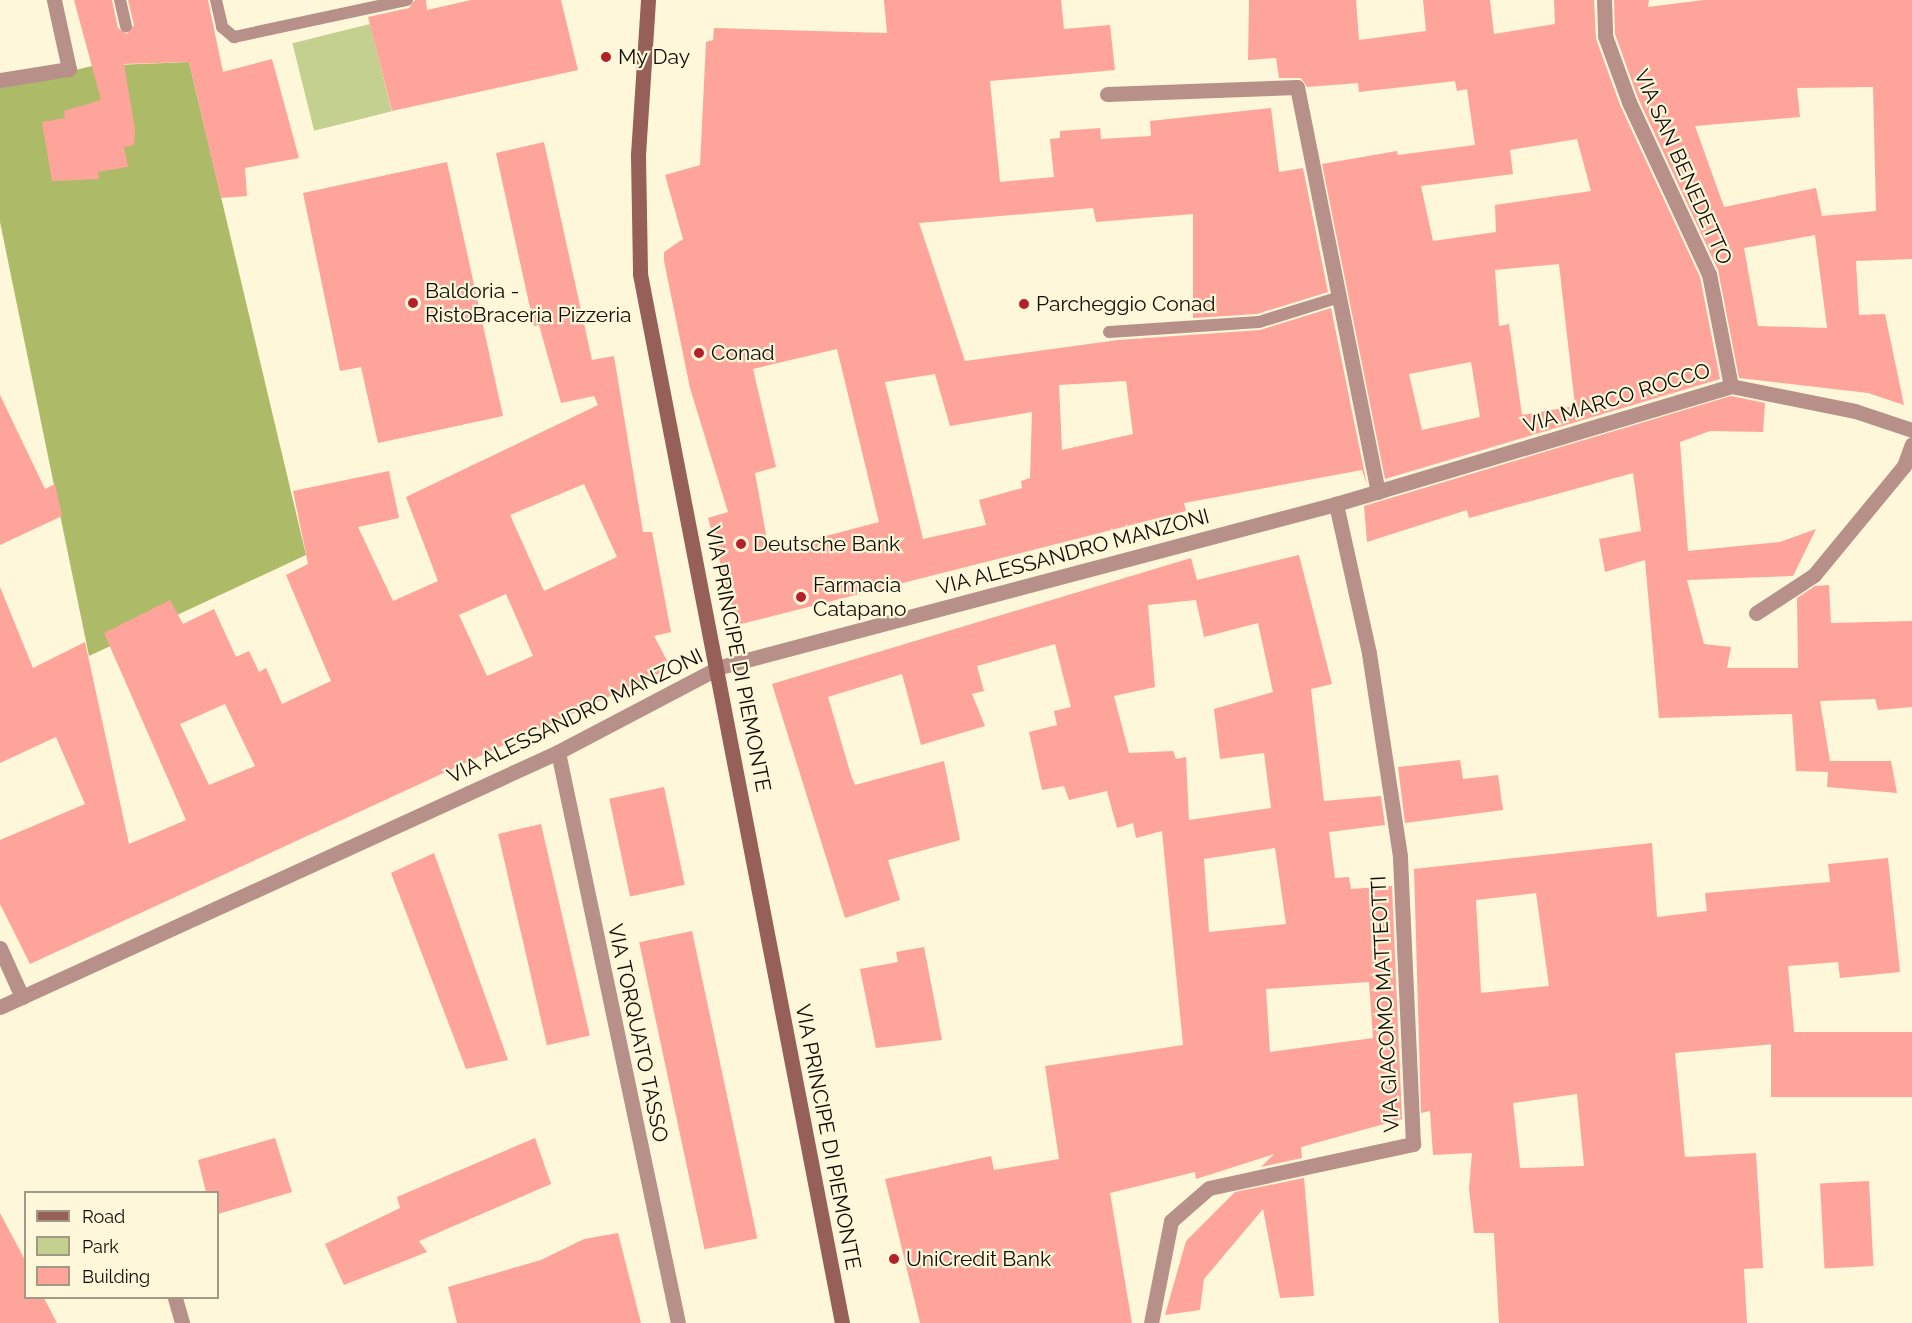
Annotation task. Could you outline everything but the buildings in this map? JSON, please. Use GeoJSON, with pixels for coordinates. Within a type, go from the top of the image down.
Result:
{"type":"FeatureCollection","features":[{"type":"Feature","properties":{"kind":"main road","name":"VIA PRINCIPE DI PIEMONTE"},"geometry":{"type":"LineString","coordinates":[[648,0],[638,156],[640,274],[720,667],[842,1323]]}},
{"type":"Feature","properties":{"kind":"street"},"geometry":{"type":"LineString","coordinates":[[0,80],[69,69],[54,0]]}},
{"type":"Feature","properties":{"kind":"street","name":"VIA SAN BENEDETTO"},"geometry":{"type":"LineString","coordinates":[[1604,0],[1605,36],[1629,102],[1709,274],[1731,386]]}},
{"type":"Feature","properties":{"kind":"street"},"geometry":{"type":"LineString","coordinates":[[1107,94],[1297,87],[1378,492]]}},
{"type":"Feature","properties":{"kind":"street","name":"VIA MARCO ROCCO"},"geometry":{"type":"LineString","coordinates":[[1336,504],[1731,386],[1855,411],[1912,430]]}},
{"type":"Feature","properties":{"kind":"street"},"geometry":{"type":"LineString","coordinates":[[1756,613],[1814,575],[1904,466],[1912,444]]}},
{"type":"Feature","properties":{"kind":"street","name":"VIA ALESSANDRO MANZONI"},"geometry":{"type":"LineString","coordinates":[[0,1007],[558,752],[720,667],[1336,504]]}},
{"type":"Feature","properties":{"kind":"street","name":"VIA GIACOMO MATTEOTTI"},"geometry":{"type":"LineString","coordinates":[[1151,1323],[1171,1221],[1209,1188],[1413,1144],[1400,856],[1369,652],[1336,504]]}},
{"type":"Feature","properties":{"kind":"street","name":"VIA TORQUATO TASSO"},"geometry":{"type":"LineString","coordinates":[[558,752],[678,1323]]}},
{"type":"Feature","properties":{"kind":"street"},"geometry":{"type":"LineString","coordinates":[[0,948],[22,997]]}},
{"type":"Feature","properties":{"kind":"street"},"geometry":{"type":"LineString","coordinates":[[175,1299],[182,1323]]}},
{"type":"Feature","properties":{"kind":"lane"},"geometry":{"type":"LineString","coordinates":[[120,0],[126,26]]}},
{"type":"Feature","properties":{"kind":"lane"},"geometry":{"type":"LineString","coordinates":[[216,0],[222,27],[234,37],[407,0]]}},
{"type":"Feature","properties":{"kind":"lane"},"geometry":{"type":"LineString","coordinates":[[1109,332],[1259,322],[1340,297]]}},
{"type":"Feature","properties":{"kind":"green space"},"geometry":{"type":"Polygon","coordinates":[[[370,24],[392,111],[314,131],[292,43],[370,24]]]}},
{"type":"Feature","properties":{"kind":"green space"},"geometry":{"type":"Polygon","coordinates":[[[189,62],[306,555],[89,656],[0,222],[0,88],[92,66],[189,62]]]}},
{"type":"Feature","properties":{"kind":"place","name":"My Day"},"geometry":{"type":"Point","coordinates":[606,57]}},
{"type":"Feature","properties":{"kind":"place","name":"Baldoria - RistoBraceria Pizzeria"},"geometry":{"type":"Point","coordinates":[413,303]}},
{"type":"Feature","properties":{"kind":"place","name":"Parcheggio Conad"},"geometry":{"type":"Point","coordinates":[1024,304]}},
{"type":"Feature","properties":{"kind":"place","name":"Conad"},"geometry":{"type":"Point","coordinates":[699,353]}},
{"type":"Feature","properties":{"kind":"place","name":"Deutsche Bank"},"geometry":{"type":"Point","coordinates":[741,544]}},
{"type":"Feature","properties":{"kind":"place","name":"Farmacia Catapano"},"geometry":{"type":"Point","coordinates":[801,597]}},
{"type":"Feature","properties":{"kind":"place","name":"UniCredit Bank"},"geometry":{"type":"Point","coordinates":[894,1259]}}]}
